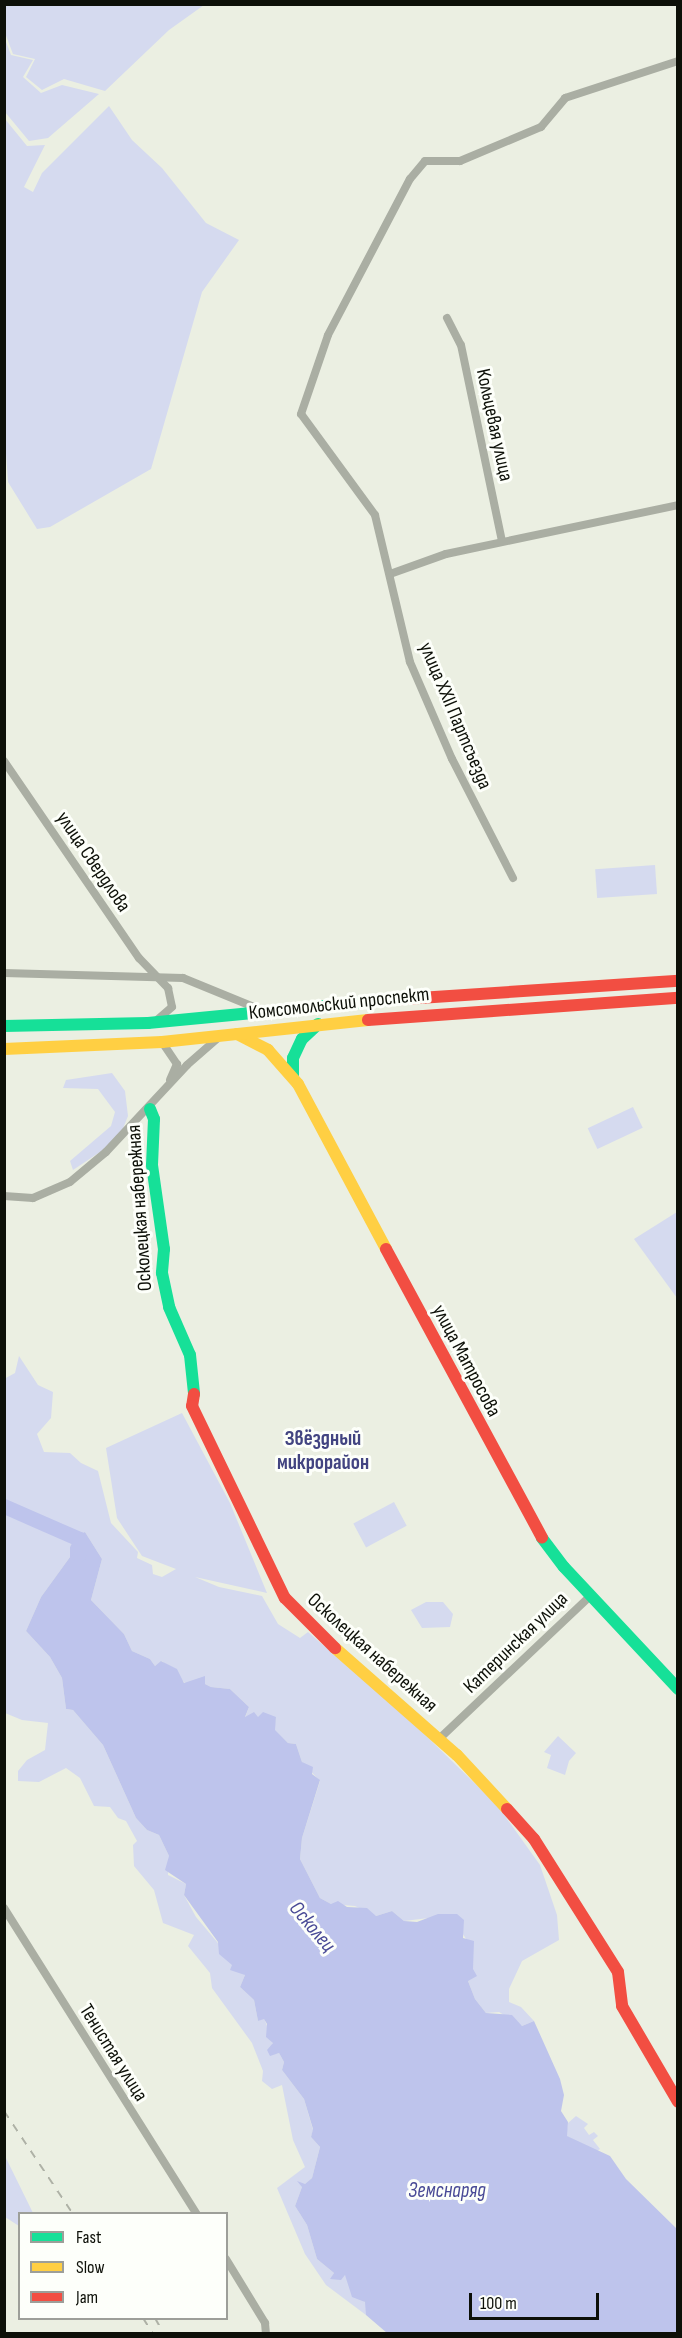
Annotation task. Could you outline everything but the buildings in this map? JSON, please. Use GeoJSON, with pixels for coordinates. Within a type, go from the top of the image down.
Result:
{"type":"FeatureCollection","features":[{"type":"Feature","properties":{"kind":"main road","name":"Комсомольский проспект"},"geometry":{"type":"LineString","coordinates":[[4,1026],[154,1023],[262,1011],[678,981]]}},
{"type":"Feature","properties":{"kind":"main road","name":"Комсомольский проспект"},"geometry":{"type":"LineString","coordinates":[[4,1049],[162,1042],[319,1024],[678,998]]}},
{"type":"Feature","properties":{"kind":"main road"},"geometry":{"type":"LineString","coordinates":[[293,1076],[293,1058],[302,1039],[319,1024]]}},
{"type":"Feature","properties":{"kind":"main road","name":"улица Матросова"},"geometry":{"type":"LineString","coordinates":[[237,1034],[258,1042],[293,1076],[517,1498],[549,1550],[678,1689]]}},
{"type":"Feature","properties":{"kind":"main road","name":"Осколецкая набережная"},"geometry":{"type":"LineString","coordinates":[[150,1109],[165,1296],[190,1354],[195,1383],[192,1406],[202,1432],[285,1598],[299,1616],[439,1739],[534,1839],[595,1929],[618,1971],[622,2006],[678,2102]]}},
{"type":"Feature","properties":{"kind":"street","name":"улица XXII Партсъезда"},"geometry":{"type":"LineString","coordinates":[[513,878],[452,759],[410,662],[393,602],[390,574],[375,515],[301,414],[328,334],[410,179],[425,161],[460,160],[541,128],[565,98],[678,61]]}},
{"type":"Feature","properties":{"kind":"street","name":"Кольцевая улица"},"geometry":{"type":"LineString","coordinates":[[447,318],[461,345],[502,541]]}},
{"type":"Feature","properties":{"kind":"street"},"geometry":{"type":"LineString","coordinates":[[390,574],[502,541],[678,505]]}},
{"type":"Feature","properties":{"kind":"street","name":"улица Свердлова"},"geometry":{"type":"LineString","coordinates":[[4,761],[139,958],[168,988],[172,1001],[168,1012],[154,1023]]}},
{"type":"Feature","properties":{"kind":"street","name":"Комсомольский проспект"},"geometry":{"type":"LineString","coordinates":[[4,973],[183,978],[262,1011]]}},
{"type":"Feature","properties":{"kind":"street"},"geometry":{"type":"LineString","coordinates":[[4,1196],[33,1198],[70,1182],[150,1109],[168,1086],[220,1036]]}},
{"type":"Feature","properties":{"kind":"street"},"geometry":{"type":"LineString","coordinates":[[162,1042],[177,1064],[168,1086]]}},
{"type":"Feature","properties":{"kind":"street","name":"Катеринская улица"},"geometry":{"type":"LineString","coordinates":[[439,1739],[590,1596]]}},
{"type":"Feature","properties":{"kind":"street","name":"Тенистая улица"},"geometry":{"type":"LineString","coordinates":[[4,1908],[196,2212]]}},
{"type":"Feature","properties":{"kind":"street"},"geometry":{"type":"LineString","coordinates":[[228,2262],[265,2324],[266,2334]]}},
{"type":"Feature","properties":{"kind":"shaded area"},"geometry":{"type":"Polygon","coordinates":[[[4,5],[204,5],[169,30],[105,91],[64,79],[42,90],[26,77],[35,59],[13,54],[5,33],[4,5]]]}},
{"type":"Feature","properties":{"kind":"shaded area"},"geometry":{"type":"Polygon","coordinates":[[[5,39],[11,55],[33,60],[23,77],[41,93],[62,85],[99,94],[48,138],[29,141],[5,112],[5,39]]]}},
{"type":"Feature","properties":{"kind":"shaded area"},"geometry":{"type":"Polygon","coordinates":[[[109,106],[132,140],[162,168],[206,223],[239,240],[202,292],[151,469],[50,527],[37,529],[8,482],[5,439],[5,119],[27,146],[45,145],[24,187],[33,192],[42,173],[109,106]]]}},
{"type":"Feature","properties":{"kind":"shaded area"},"geometry":{"type":"Polygon","coordinates":[[[655,865],[657,894],[597,898],[595,869],[655,865]]]}},
{"type":"Feature","properties":{"kind":"shaded area"},"geometry":{"type":"Polygon","coordinates":[[[112,1073],[125,1091],[128,1116],[122,1131],[112,1144],[73,1170],[70,1161],[111,1126],[115,1112],[98,1089],[63,1088],[66,1080],[112,1073]]]}},
{"type":"Feature","properties":{"kind":"shaded area"},"geometry":{"type":"Polygon","coordinates":[[[633,1107],[643,1128],[597,1149],[588,1128],[633,1107]]]}},
{"type":"Feature","properties":{"kind":"shaded area"},"geometry":{"type":"Polygon","coordinates":[[[677,1212],[678,1298],[634,1239],[677,1212]]]}},
{"type":"Feature","properties":{"kind":"shaded area"},"geometry":{"type":"Polygon","coordinates":[[[19,1356],[38,1385],[53,1392],[51,1418],[37,1434],[44,1452],[70,1453],[81,1463],[98,1471],[111,1523],[138,1552],[137,1558],[152,1565],[153,1574],[162,1577],[176,1569],[142,1556],[117,1518],[106,1448],[182,1413],[230,1503],[267,1593],[195,1577],[219,1587],[262,1596],[278,1624],[300,1638],[308,1632],[417,1727],[497,1805],[540,1865],[557,1915],[559,1940],[522,1961],[509,1989],[509,2002],[521,2007],[534,2021],[522,2026],[499,2012],[486,2013],[475,1999],[468,1981],[473,1950],[461,1931],[463,1920],[445,1916],[404,1921],[392,1911],[376,1916],[355,1906],[331,1904],[320,1898],[300,1859],[302,1838],[320,1781],[302,1762],[296,1744],[288,1743],[274,1730],[276,1717],[245,1718],[249,1707],[230,1689],[211,1687],[205,1684],[205,1677],[185,1683],[162,1661],[155,1666],[150,1659],[132,1651],[124,1634],[91,1600],[102,1559],[85,1532],[70,1547],[70,1557],[41,1597],[26,1631],[50,1657],[62,1678],[66,1709],[73,1710],[103,1745],[136,1818],[147,1830],[159,1835],[169,1856],[168,1875],[186,1884],[184,1895],[196,1917],[245,1975],[240,1987],[254,2000],[258,2021],[264,2018],[273,2042],[270,2055],[279,2053],[284,2062],[282,2070],[304,2099],[313,2130],[311,2137],[320,2147],[312,2178],[302,2187],[295,2206],[307,2225],[317,2259],[334,2273],[331,2279],[345,2275],[350,2280],[351,2290],[368,2305],[366,2315],[326,2285],[305,2254],[277,2188],[305,2167],[293,2140],[282,2085],[272,2089],[262,2081],[263,2071],[252,2043],[212,1988],[210,1973],[188,1946],[194,1935],[163,1923],[154,1890],[134,1866],[133,1845],[137,1841],[126,1821],[118,1818],[110,1807],[94,1806],[80,1778],[66,1768],[39,1782],[18,1781],[18,1771],[27,1760],[45,1750],[48,1723],[22,1720],[5,1713],[4,1379],[15,1373],[19,1356]]]}},
{"type":"Feature","properties":{"kind":"shaded area"},"geometry":{"type":"Polygon","coordinates":[[[394,1502],[407,1526],[366,1547],[353,1524],[394,1502]]]}},
{"type":"Feature","properties":{"kind":"shaded area"},"geometry":{"type":"Polygon","coordinates":[[[426,1602],[443,1602],[453,1614],[450,1627],[422,1628],[411,1610],[426,1602]]]}},
{"type":"Feature","properties":{"kind":"shaded area"},"geometry":{"type":"Polygon","coordinates":[[[558,1736],[576,1753],[569,1761],[565,1775],[547,1768],[551,1755],[544,1752],[558,1736]]]}},
{"type":"Feature","properties":{"kind":"shaded area"},"geometry":{"type":"Polygon","coordinates":[[[576,2116],[588,2124],[584,2128],[589,2135],[594,2132],[598,2136],[593,2140],[600,2149],[597,2151],[566,2136],[568,2123],[576,2116]]]}},
{"type":"Feature","properties":{"kind":"shaded area"},"geometry":{"type":"Polygon","coordinates":[[[5,2156],[33,2212],[18,2212],[18,2225],[5,2217],[5,2156]]]}},
{"type":"Feature","properties":{"kind":"water","name":"Земснаряд"},"geometry":{"type":"Polygon","coordinates":[[[85,1532],[102,1559],[91,1600],[124,1634],[132,1651],[150,1659],[155,1666],[161,1661],[177,1669],[184,1683],[205,1676],[205,1684],[230,1689],[249,1707],[245,1717],[254,1712],[258,1717],[263,1712],[276,1717],[275,1730],[288,1743],[296,1744],[302,1762],[313,1767],[312,1774],[320,1780],[302,1838],[300,1859],[320,1898],[331,1904],[338,1901],[347,1907],[367,1908],[376,1916],[392,1911],[404,1921],[417,1922],[438,1914],[457,1914],[464,1920],[463,1938],[474,1941],[473,1969],[477,1976],[468,1981],[475,1999],[486,2013],[512,2015],[522,2026],[534,2021],[560,2079],[564,2095],[561,2111],[568,2122],[567,2136],[610,2156],[626,2179],[677,2229],[677,2333],[387,2333],[366,2315],[365,2302],[352,2297],[345,2275],[341,2280],[330,2279],[334,2273],[317,2259],[307,2225],[295,2206],[302,2187],[297,2181],[305,2184],[312,2178],[320,2147],[311,2137],[313,2129],[304,2099],[282,2070],[284,2062],[279,2053],[270,2056],[267,2050],[273,2043],[266,2037],[267,2024],[264,2019],[258,2021],[254,2000],[240,1987],[245,1975],[230,1970],[232,1965],[219,1954],[218,1942],[184,1895],[186,1884],[165,1870],[169,1856],[159,1835],[147,1830],[136,1818],[103,1745],[73,1710],[66,1709],[62,1678],[50,1657],[26,1631],[41,1597],[70,1557],[70,1547],[76,1536],[85,1532]]]}},
{"type":"Feature","properties":{"kind":"waterway","name":"Осколец"},"geometry":{"type":"LineString","coordinates":[[4,1506],[79,1539],[79,1554]]}},
{"type":"Feature","properties":{"kind":"railway"},"geometry":{"type":"LineString","coordinates":[[4,2111],[72,2212]]}},
{"type":"Feature","properties":{"kind":"railway"},"geometry":{"type":"LineString","coordinates":[[144,2320],[153,2334]]}},
{"type":"Feature","properties":{"kind":"railway"},"geometry":{"type":"LineString","coordinates":[[156,2320],[164,2334]]}},
{"type":"Feature","properties":{"kind":"traffic: fast"},"geometry":{"type":"LineString","coordinates":[[4,1026],[148,1023],[389,1000]]}},
{"type":"Feature","properties":{"kind":"traffic: fast"},"geometry":{"type":"LineString","coordinates":[[293,1076],[293,1058],[302,1039],[318,1024]]}},
{"type":"Feature","properties":{"kind":"traffic: fast"},"geometry":{"type":"LineString","coordinates":[[150,1109],[154,1119],[152,1165],[164,1249],[162,1273],[169,1307],[190,1355],[194,1394]]}},
{"type":"Feature","properties":{"kind":"traffic: fast"},"geometry":{"type":"LineString","coordinates":[[542,1538],[564,1567],[678,1689]]}},
{"type":"Feature","properties":{"kind":"traffic: slow"},"geometry":{"type":"LineString","coordinates":[[4,1049],[162,1042],[368,1020]]}},
{"type":"Feature","properties":{"kind":"traffic: slow"},"geometry":{"type":"LineString","coordinates":[[237,1034],[268,1050],[298,1084],[386,1249]]}},
{"type":"Feature","properties":{"kind":"traffic: slow"},"geometry":{"type":"LineString","coordinates":[[335,1648],[457,1755],[507,1809]]}},
{"type":"Feature","properties":{"kind":"traffic: jam"},"geometry":{"type":"LineString","coordinates":[[389,1000],[678,981]]}},
{"type":"Feature","properties":{"kind":"traffic: jam"},"geometry":{"type":"LineString","coordinates":[[368,1020],[678,998]]}},
{"type":"Feature","properties":{"kind":"traffic: jam"},"geometry":{"type":"LineString","coordinates":[[386,1249],[542,1538]]}},
{"type":"Feature","properties":{"kind":"traffic: jam"},"geometry":{"type":"LineString","coordinates":[[194,1394],[192,1406],[285,1598],[335,1648]]}},
{"type":"Feature","properties":{"kind":"traffic: jam"},"geometry":{"type":"LineString","coordinates":[[507,1809],[534,1839],[618,1972],[622,2006],[678,2102]]}},
{"type":"Feature","properties":{"kind":"district","name":"Звёздный микрорайон"},"geometry":{"type":"Point","coordinates":[323,1451]}}]}
